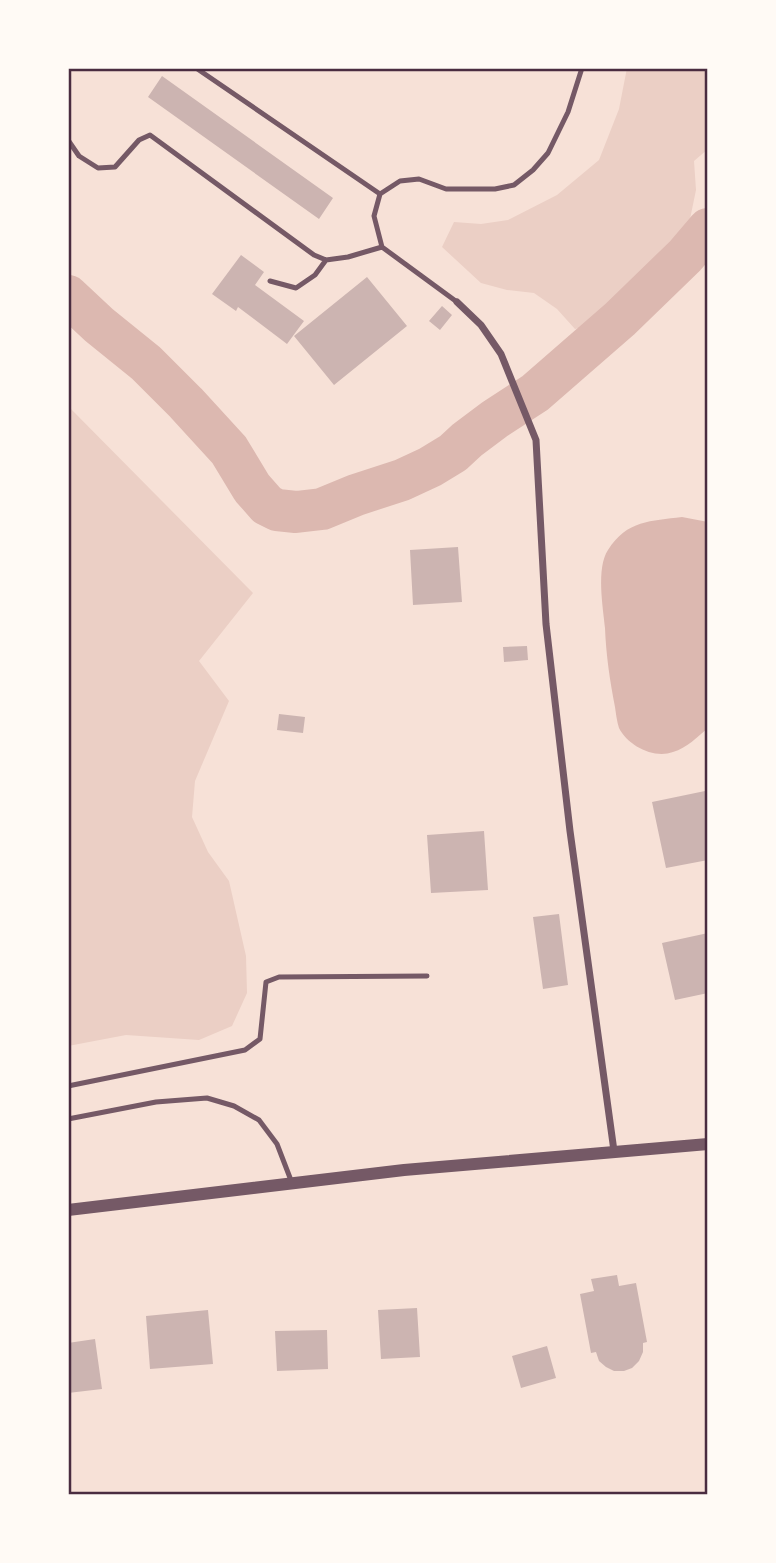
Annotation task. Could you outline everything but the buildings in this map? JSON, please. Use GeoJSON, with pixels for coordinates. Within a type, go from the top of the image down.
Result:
{"type":"FeatureCollection","features":[{"type":"Feature","properties":{"kind":"street"},"geometry":{"type":"LineString","coordinates":[[457,302],[481,325],[501,354],[536,440],[546,624],[570,831],[614,1151]]}},
{"type":"Feature","properties":{"kind":"street"},"geometry":{"type":"LineString","coordinates":[[68,1210],[404,1170],[708,1144]]}},
{"type":"Feature","properties":{"kind":"lane"},"geometry":{"type":"LineString","coordinates":[[196,68],[380,194]]}},
{"type":"Feature","properties":{"kind":"lane"},"geometry":{"type":"LineString","coordinates":[[457,302],[383,247],[373,216],[380,194],[400,181],[419,178],[446,189],[495,189],[514,184],[533,170],[548,153],[568,112],[582,68]]}},
{"type":"Feature","properties":{"kind":"lane"},"geometry":{"type":"LineString","coordinates":[[68,140],[79,156],[98,168],[115,167],[139,140],[150,135],[326,260],[383,247]]}},
{"type":"Feature","properties":{"kind":"lane"},"geometry":{"type":"LineString","coordinates":[[270,281],[296,288],[315,275],[326,260]]}},
{"type":"Feature","properties":{"kind":"lane"},"geometry":{"type":"LineString","coordinates":[[68,1086],[245,1050],[260,1039],[266,982],[279,977],[427,976]]}},
{"type":"Feature","properties":{"kind":"lane"},"geometry":{"type":"LineString","coordinates":[[68,1119],[169,1101],[207,1098],[234,1106],[259,1120],[277,1144],[292,1183]]}},
{"type":"Feature","properties":{"kind":"shaded area"},"geometry":{"type":"Polygon","coordinates":[[[627,68],[708,68],[708,149],[694,161],[696,190],[690,219],[676,244],[601,322],[575,329],[557,309],[534,293],[481,283],[442,247],[454,222],[481,224],[508,220],[557,195],[599,160],[619,109],[627,68]]]}},
{"type":"Feature","properties":{"kind":"shaded area"},"geometry":{"type":"Polygon","coordinates":[[[68,406],[253,593],[199,661],[229,701],[195,781],[192,817],[208,852],[229,881],[246,956],[247,993],[232,1026],[199,1040],[126,1035],[68,1046],[68,406]]]}},
{"type":"Feature","properties":{"kind":"shaded area"},"geometry":{"type":"Polygon","coordinates":[[[682,517],[708,522],[708,728],[683,748],[658,754],[635,745],[618,726],[607,658],[601,588],[602,567],[604,558],[615,540],[632,527],[650,521],[682,517]]]}},
{"type":"Feature","properties":{"kind":"waterway"},"geometry":{"type":"LineString","coordinates":[[68,296],[146,363],[186,403],[229,450],[252,488],[267,505],[277,510],[296,512],[322,509],[402,480],[453,453],[495,419],[535,393],[620,319],[685,256],[708,229]]}}]}
